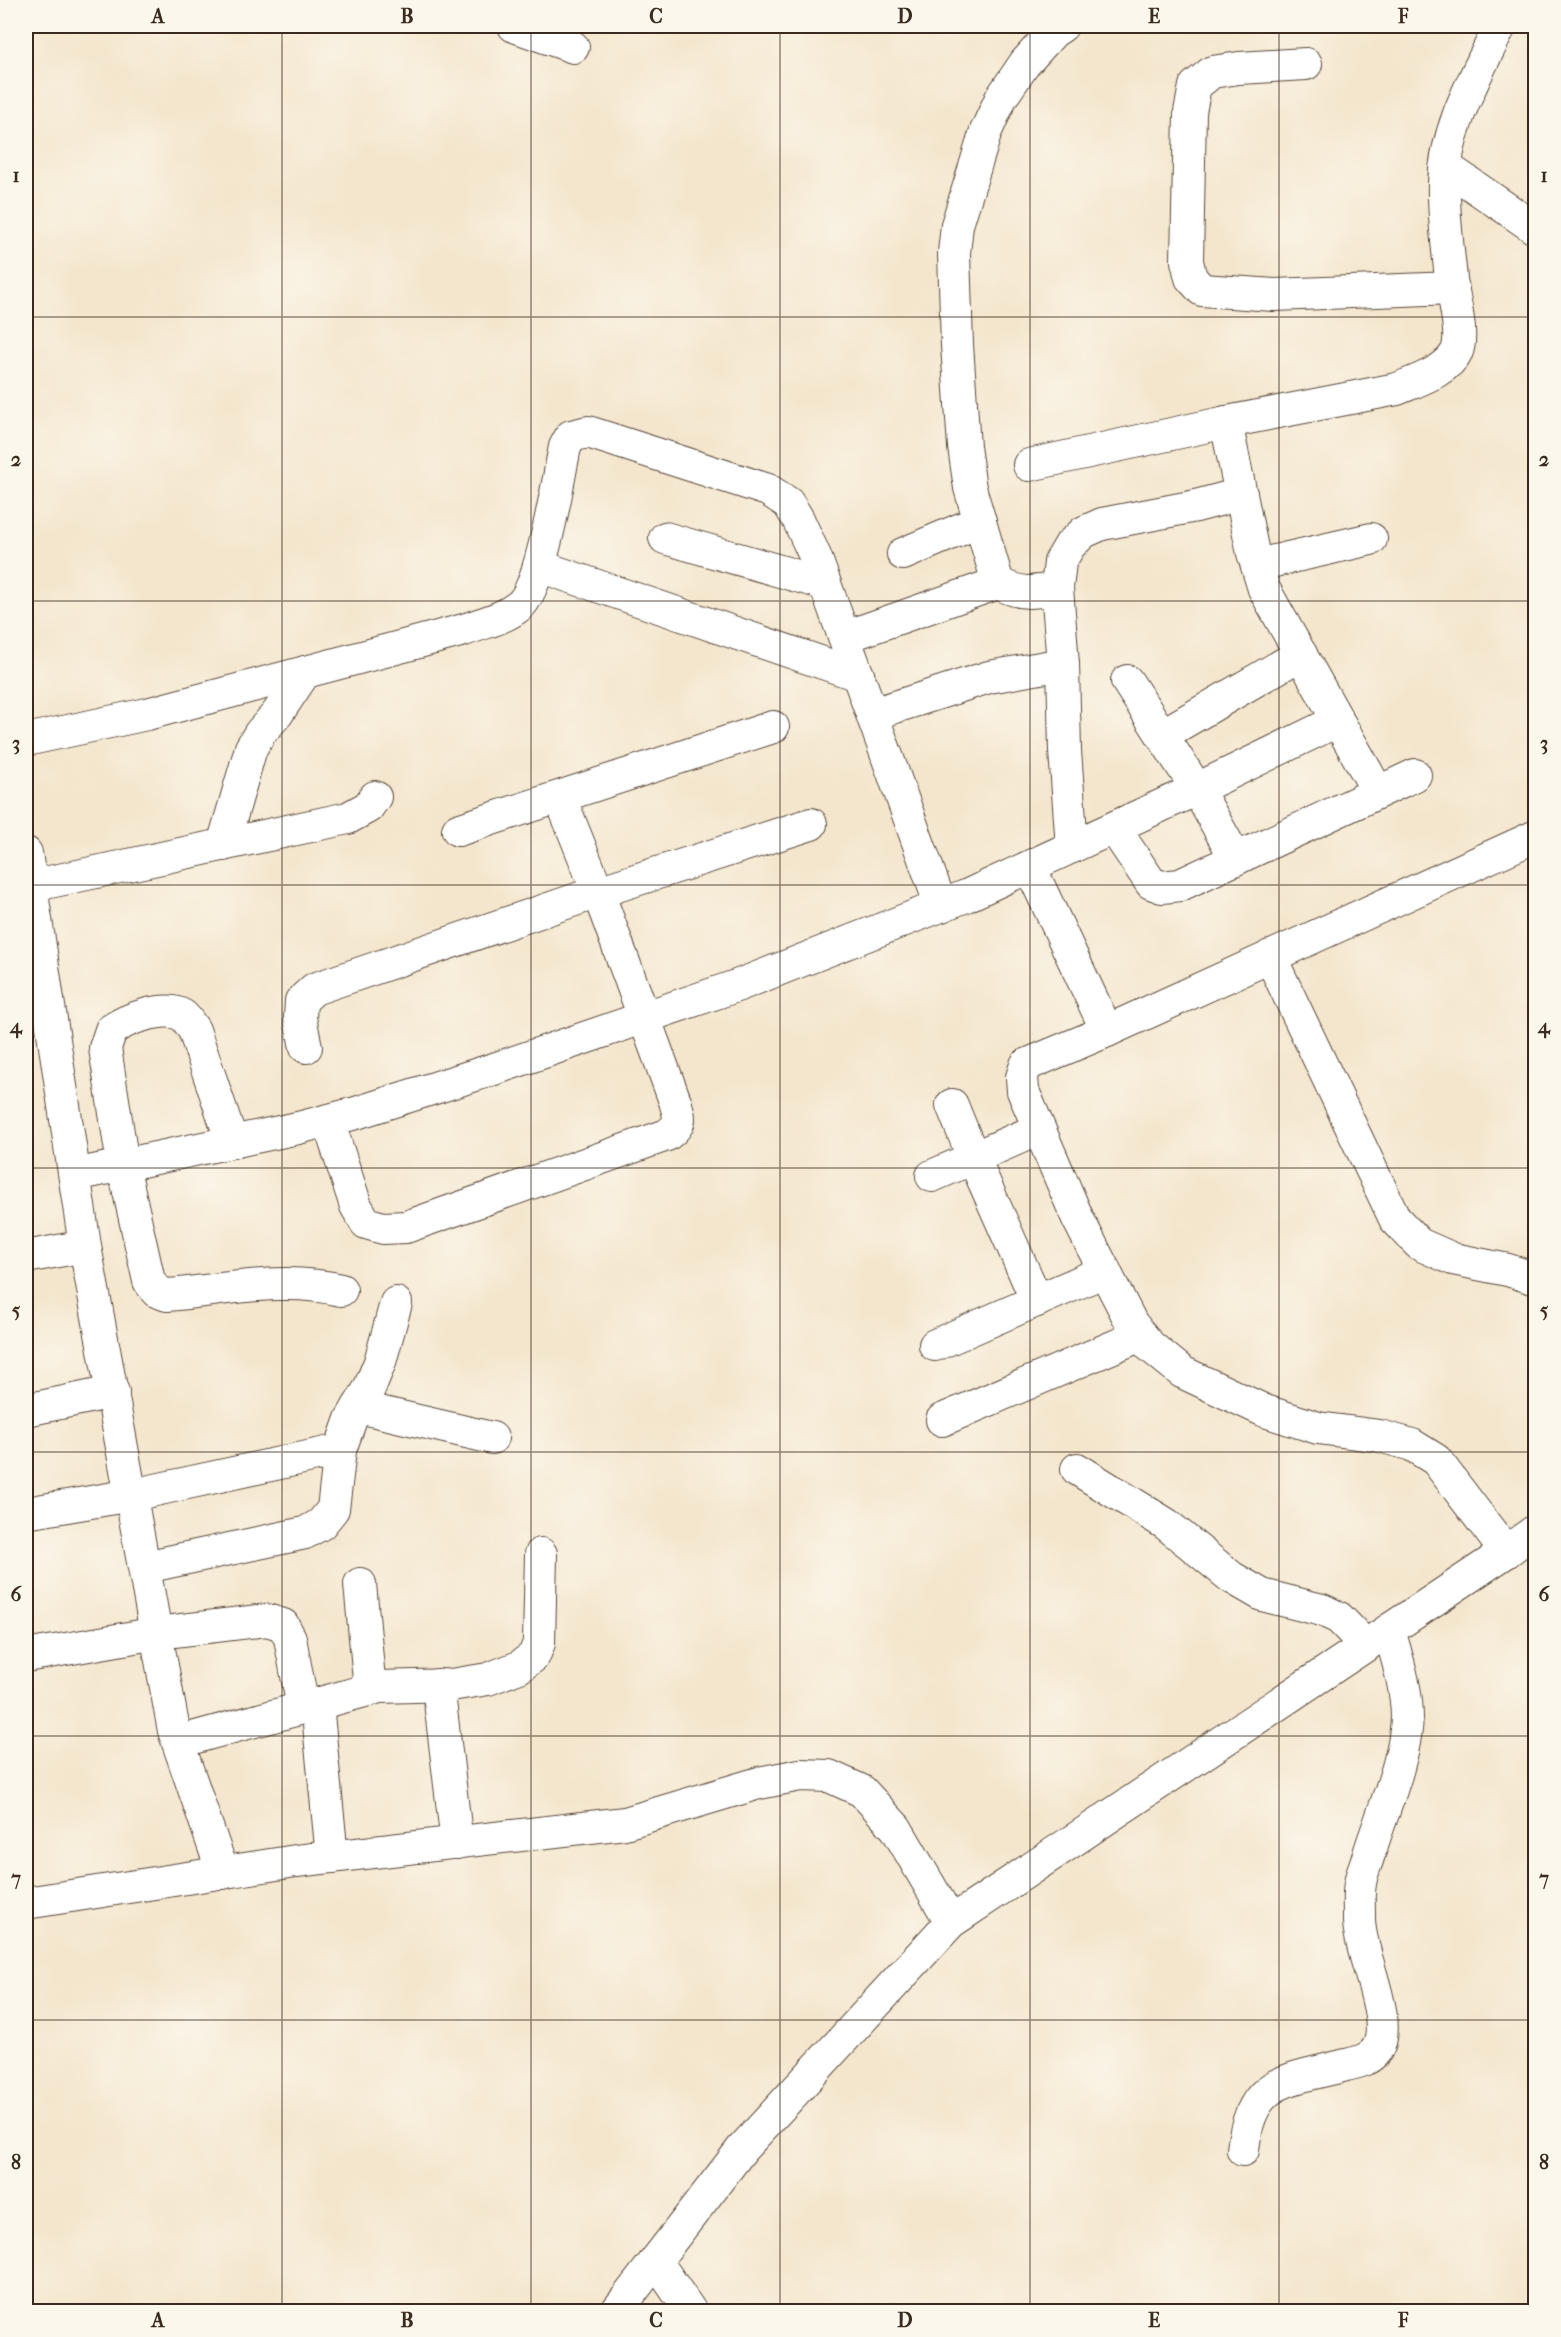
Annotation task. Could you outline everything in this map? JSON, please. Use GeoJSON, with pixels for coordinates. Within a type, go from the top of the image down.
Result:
{"type":"FeatureCollection","features":[{"type":"Feature","properties":{"kind":"street"},"geometry":{"type":"LineString","coordinates":[[514,26],[573,47]]}},
{"type":"Feature","properties":{"kind":"street"},"geometry":{"type":"LineString","coordinates":[[1029,465],[1397,388],[1420,380],[1450,361],[1458,349],[1458,329],[1452,288],[1444,183],[1446,167],[1457,116],[1500,26]]}},
{"type":"Feature","properties":{"kind":"street"},"geometry":{"type":"LineString","coordinates":[[998,583],[970,488],[958,392],[954,253],[957,225],[986,131],[1001,98],[1049,32]]}},
{"type":"Feature","properties":{"kind":"street"},"geometry":{"type":"LineString","coordinates":[[1306,64],[1212,72],[1195,87],[1190,112],[1187,261],[1191,278],[1203,290],[1274,295],[1452,288]]}},
{"type":"Feature","properties":{"kind":"street"},"geometry":{"type":"LineString","coordinates":[[1446,167],[1536,229]]}},
{"type":"Feature","properties":{"kind":"street"},"geometry":{"type":"LineString","coordinates":[[1226,422],[1264,589],[1378,792]]}},
{"type":"Feature","properties":{"kind":"street"},"geometry":{"type":"LineString","coordinates":[[26,740],[147,714],[464,630],[505,615],[520,605],[528,594],[539,566],[565,447],[572,436],[588,432],[768,490],[788,503],[802,528],[845,637],[940,906]]}},
{"type":"Feature","properties":{"kind":"street"},"geometry":{"type":"LineString","coordinates":[[1072,847],[1065,751],[1064,664],[1057,588],[1060,562],[1070,544],[1084,532],[1102,524],[1196,506],[1241,494]]}},
{"type":"Feature","properties":{"kind":"street"},"geometry":{"type":"LineString","coordinates":[[903,554],[980,521]]}},
{"type":"Feature","properties":{"kind":"street"},"geometry":{"type":"LineString","coordinates":[[665,538],[825,584]]}},
{"type":"Feature","properties":{"kind":"street"},"geometry":{"type":"LineString","coordinates":[[1257,565],[1371,539]]}},
{"type":"Feature","properties":{"kind":"street"},"geometry":{"type":"LineString","coordinates":[[539,566],[858,675]]}},
{"type":"Feature","properties":{"kind":"street"},"geometry":{"type":"LineString","coordinates":[[845,637],[998,583],[1020,593],[1057,588]]}},
{"type":"Feature","properties":{"kind":"street"},"geometry":{"type":"LineString","coordinates":[[1162,735],[1301,654]]}},
{"type":"Feature","properties":{"kind":"street"},"geometry":{"type":"LineString","coordinates":[[873,714],[989,677],[1064,664]]}},
{"type":"Feature","properties":{"kind":"street"},"geometry":{"type":"LineString","coordinates":[[223,845],[251,748],[260,733],[277,714],[304,672]]}},
{"type":"Feature","properties":{"kind":"street"},"geometry":{"type":"LineString","coordinates":[[1127,681],[1197,789],[1236,859]]}},
{"type":"Feature","properties":{"kind":"street"},"geometry":{"type":"LineString","coordinates":[[75,1175],[328,1120],[497,1068],[739,985],[940,906],[1030,867],[1337,721]]}},
{"type":"Feature","properties":{"kind":"street"},"geometry":{"type":"LineString","coordinates":[[458,830],[773,726]]}},
{"type":"Feature","properties":{"kind":"street"},"geometry":{"type":"LineString","coordinates":[[1114,828],[1151,884],[1162,887],[1180,885],[1415,775]]}},
{"type":"Feature","properties":{"kind":"street"},"geometry":{"type":"LineString","coordinates":[[328,1120],[356,1206],[366,1223],[383,1228],[406,1227],[667,1135],[678,1127],[680,1119],[675,1101],[598,892],[560,797]]}},
{"type":"Feature","properties":{"kind":"street"},"geometry":{"type":"LineString","coordinates":[[31,886],[348,818],[368,807],[375,798]]}},
{"type":"Feature","properties":{"kind":"street"},"geometry":{"type":"LineString","coordinates":[[306,1047],[300,1018],[301,1001],[314,989],[598,892],[811,824]]}},
{"type":"Feature","properties":{"kind":"street"},"geometry":{"type":"LineString","coordinates":[[1506,1552],[1436,1460],[1412,1445],[1380,1437],[1318,1428],[1265,1411],[1182,1372],[1150,1346],[1132,1324],[1078,1219],[1023,1090],[1022,1077],[1026,1065],[1107,1031],[1536,836]]}},
{"type":"Feature","properties":{"kind":"street"},"geometry":{"type":"LineString","coordinates":[[26,853],[86,1246],[178,1742],[223,1873]]}},
{"type":"Feature","properties":{"kind":"street"},"geometry":{"type":"LineString","coordinates":[[1030,867],[1107,1031]]}},
{"type":"Feature","properties":{"kind":"street"},"geometry":{"type":"LineString","coordinates":[[1270,956],[1395,1219],[1419,1244],[1453,1259],[1508,1270],[1536,1279]]}},
{"type":"Feature","properties":{"kind":"street"},"geometry":{"type":"LineString","coordinates":[[232,1142],[194,1030],[183,1016],[167,1011],[126,1020],[111,1030],[105,1048],[123,1165],[149,1281],[156,1291],[167,1295],[287,1283],[321,1285],[341,1290]]}},
{"type":"Feature","properties":{"kind":"street"},"geometry":{"type":"LineString","coordinates":[[952,1105],[1037,1301]]}},
{"type":"Feature","properties":{"kind":"street"},"geometry":{"type":"LineString","coordinates":[[932,1176],[1039,1129]]}},
{"type":"Feature","properties":{"kind":"street"},"geometry":{"type":"LineString","coordinates":[[26,1257],[86,1246]]}},
{"type":"Feature","properties":{"kind":"street"},"geometry":{"type":"LineString","coordinates":[[935,1345],[1105,1271]]}},
{"type":"Feature","properties":{"kind":"street"},"geometry":{"type":"LineString","coordinates":[[145,1567],[304,1533],[321,1524],[333,1509],[340,1450],[351,1419],[369,1389],[380,1362],[396,1303]]}},
{"type":"Feature","properties":{"kind":"street"},"geometry":{"type":"LineString","coordinates":[[942,1420],[1141,1335]]}},
{"type":"Feature","properties":{"kind":"street"},"geometry":{"type":"LineString","coordinates":[[26,1410],[113,1392]]}},
{"type":"Feature","properties":{"kind":"street"},"geometry":{"type":"LineString","coordinates":[[358,1407],[492,1437]]}},
{"type":"Feature","properties":{"kind":"street"},"geometry":{"type":"LineString","coordinates":[[26,1513],[132,1495],[340,1450]]}},
{"type":"Feature","properties":{"kind":"street"},"geometry":{"type":"LineString","coordinates":[[1077,1469],[1166,1524],[1231,1577],[1262,1595],[1322,1610],[1377,1637],[1404,1684],[1407,1719],[1399,1761],[1359,1884],[1358,1925],[1379,2009],[1382,2031],[1379,2046],[1371,2057],[1290,2080],[1272,2088],[1256,2102],[1245,2128],[1243,2150]]}},
{"type":"Feature","properties":{"kind":"street"},"geometry":{"type":"LineString","coordinates":[[616,2312],[742,2149],[951,1922],[1535,1532]]}},
{"type":"Feature","properties":{"kind":"street"},"geometry":{"type":"LineString","coordinates":[[178,1742],[379,1687],[438,1685],[488,1679],[519,1667],[534,1656],[539,1643],[541,1554]]}},
{"type":"Feature","properties":{"kind":"street"},"geometry":{"type":"LineString","coordinates":[[360,1584],[370,1690]]}},
{"type":"Feature","properties":{"kind":"street"},"geometry":{"type":"LineString","coordinates":[[26,1656],[157,1633],[267,1620],[283,1625],[290,1638],[310,1706],[332,1857]]}},
{"type":"Feature","properties":{"kind":"street"},"geometry":{"type":"LineString","coordinates":[[438,1685],[457,1843]]}},
{"type":"Feature","properties":{"kind":"street"},"geometry":{"type":"LineString","coordinates":[[26,1903],[332,1857],[625,1823],[759,1783],[800,1774],[829,1776],[862,1791],[896,1828],[951,1922]]}},
{"type":"Feature","properties":{"kind":"street"},"geometry":{"type":"LineString","coordinates":[[656,2261],[691,2312]]}}]}
